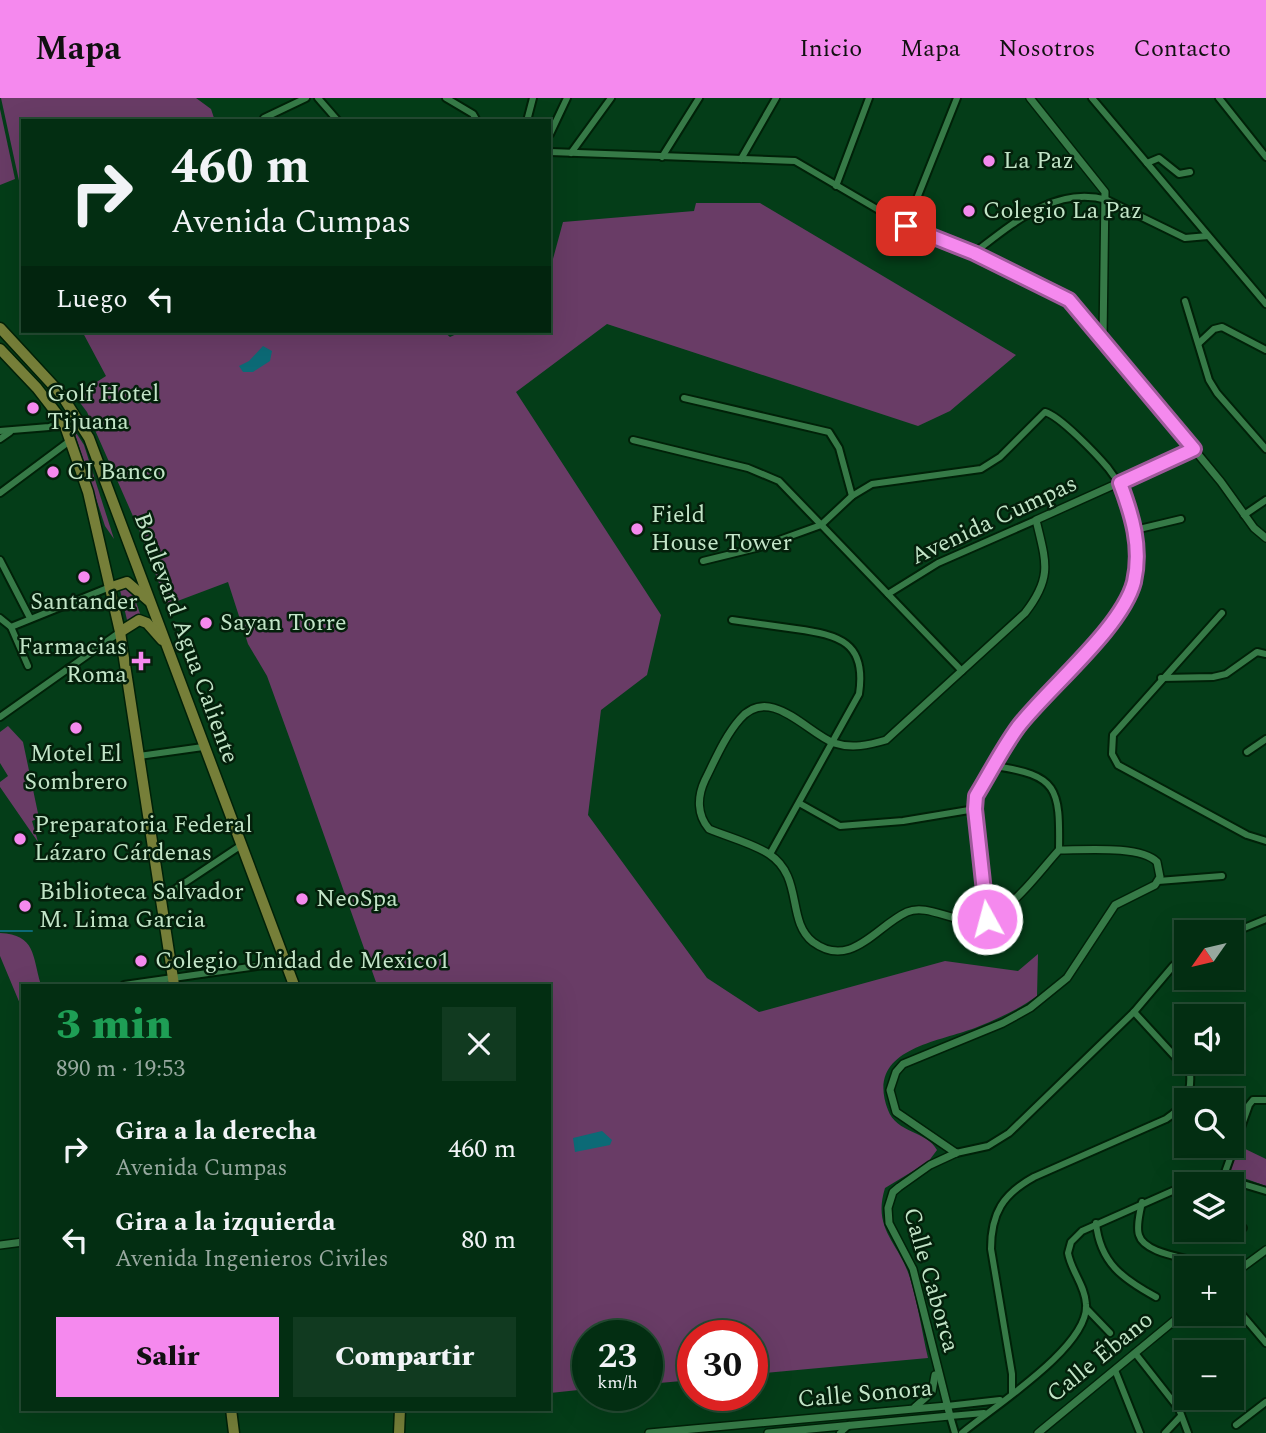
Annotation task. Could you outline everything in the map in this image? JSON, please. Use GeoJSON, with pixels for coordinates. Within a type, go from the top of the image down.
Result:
{"type":"FeatureCollection","features":[{"type":"Feature","properties":{"kind":"main road","name":"Boulevard Agua Caliente"},"geometry":{"type":"LineString","coordinates":[[0,328],[61,394],[89,438],[294,984]]}},
{"type":"Feature","properties":{"kind":"main road","name":"Boulevard Agua Caliente"},"geometry":{"type":"LineString","coordinates":[[0,349],[43,395],[64,423],[112,587],[174,982]]}},
{"type":"Feature","properties":{"kind":"main road"},"geometry":{"type":"LineString","coordinates":[[112,587],[122,583],[133,585],[152,606]]}},
{"type":"Feature","properties":{"kind":"main road"},"geometry":{"type":"LineString","coordinates":[[120,632],[139,620],[153,629],[167,646]]}},
{"type":"Feature","properties":{"kind":"main road"},"geometry":{"type":"LineString","coordinates":[[231,1411],[234,1433]]}},
{"type":"Feature","properties":{"kind":"main road"},"geometry":{"type":"LineString","coordinates":[[398,1433],[400,1411]]}},
{"type":"Feature","properties":{"kind":"street"},"geometry":{"type":"LineString","coordinates":[[264,118],[306,98]]}},
{"type":"Feature","properties":{"kind":"street"},"geometry":{"type":"LineString","coordinates":[[318,98],[336,119]]}},
{"type":"Feature","properties":{"kind":"street"},"geometry":{"type":"LineString","coordinates":[[446,98],[473,114],[476,119]]}},
{"type":"Feature","properties":{"kind":"street"},"geometry":{"type":"LineString","coordinates":[[528,119],[533,98]]}},
{"type":"Feature","properties":{"kind":"street"},"geometry":{"type":"LineString","coordinates":[[551,132],[567,98]]}},
{"type":"Feature","properties":{"kind":"street"},"geometry":{"type":"LineString","coordinates":[[571,153],[611,98]]}},
{"type":"Feature","properties":{"kind":"street"},"geometry":{"type":"LineString","coordinates":[[662,157],[699,98]]}},
{"type":"Feature","properties":{"kind":"street"},"geometry":{"type":"LineString","coordinates":[[741,159],[776,98]]}},
{"type":"Feature","properties":{"kind":"street"},"geometry":{"type":"LineString","coordinates":[[836,186],[869,98]]}},
{"type":"Feature","properties":{"kind":"street"},"geometry":{"type":"LineString","coordinates":[[906,226],[957,98]]}},
{"type":"Feature","properties":{"kind":"street"},"geometry":{"type":"LineString","coordinates":[[1030,98],[1102,187],[1107,200],[1103,339]]}},
{"type":"Feature","properties":{"kind":"street"},"geometry":{"type":"LineString","coordinates":[[1092,98],[1266,304]]}},
{"type":"Feature","properties":{"kind":"street"},"geometry":{"type":"LineString","coordinates":[[1219,98],[1266,157]]}},
{"type":"Feature","properties":{"kind":"street"},"geometry":{"type":"LineString","coordinates":[[551,152],[795,161],[906,226],[974,253],[1057,292],[1080,311],[1194,449],[1244,515],[1266,538]]}},
{"type":"Feature","properties":{"kind":"street"},"geometry":{"type":"LineString","coordinates":[[1147,163],[1159,158],[1179,174],[1191,172]]}},
{"type":"Feature","properties":{"kind":"street"},"geometry":{"type":"LineString","coordinates":[[974,253],[1016,221],[1051,202],[1082,196],[1107,200],[1185,239],[1208,236]]}},
{"type":"Feature","properties":{"kind":"street"},"geometry":{"type":"LineString","coordinates":[[1185,301],[1209,380],[1217,393],[1266,449]]}},
{"type":"Feature","properties":{"kind":"street"},"geometry":{"type":"LineString","coordinates":[[1199,343],[1214,329],[1222,327],[1266,350]]}},
{"type":"Feature","properties":{"kind":"street"},"geometry":{"type":"LineString","coordinates":[[684,398],[829,432],[836,440],[852,496]]}},
{"type":"Feature","properties":{"kind":"street"},"geometry":{"type":"LineString","coordinates":[[703,561],[760,547],[821,525],[852,496],[883,481],[973,471],[988,466],[1045,412],[1103,462],[1120,483],[1135,530],[1137,552],[1134,582],[1127,599],[1098,639],[1018,727],[976,796],[975,809],[987,919]]}},
{"type":"Feature","properties":{"kind":"street"},"geometry":{"type":"LineString","coordinates":[[0,431],[10,432],[64,423],[78,417]]}},
{"type":"Feature","properties":{"kind":"street"},"geometry":{"type":"LineString","coordinates":[[0,439],[10,432]]}},
{"type":"Feature","properties":{"kind":"street"},"geometry":{"type":"LineString","coordinates":[[0,493],[71,440]]}},
{"type":"Feature","properties":{"kind":"street"},"geometry":{"type":"LineString","coordinates":[[633,440],[703,455],[768,474],[788,489],[962,671]]}},
{"type":"Feature","properties":{"kind":"street","name":"Avenida Cumpas"},"geometry":{"type":"LineString","coordinates":[[888,594],[938,563],[1194,449]]}},
{"type":"Feature","properties":{"kind":"street"},"geometry":{"type":"LineString","coordinates":[[1244,515],[1266,500]]}},
{"type":"Feature","properties":{"kind":"street"},"geometry":{"type":"LineString","coordinates":[[1135,530],[1181,519]]}},
{"type":"Feature","properties":{"kind":"street"},"geometry":{"type":"LineString","coordinates":[[994,766],[1025,771],[1049,785],[1058,803],[1059,850],[1009,904],[987,919],[960,920],[920,911],[908,912],[865,944],[853,949],[825,948],[806,936],[788,874],[769,854],[709,829],[698,810],[703,784],[731,731],[741,717],[752,711],[774,708],[833,743],[862,747],[886,740],[1025,613],[1040,594],[1046,565],[1036,520]]}},
{"type":"Feature","properties":{"kind":"street"},"geometry":{"type":"LineString","coordinates":[[0,560],[30,618]]}},
{"type":"Feature","properties":{"kind":"street"},"geometry":{"type":"LineString","coordinates":[[11,626],[112,587]]}},
{"type":"Feature","properties":{"kind":"street"},"geometry":{"type":"LineString","coordinates":[[1222,613],[1161,678],[1113,735],[1112,754],[1118,765],[1247,835],[1266,841]]}},
{"type":"Feature","properties":{"kind":"street"},"geometry":{"type":"LineString","coordinates":[[0,618],[11,626],[28,666]]}},
{"type":"Feature","properties":{"kind":"street"},"geometry":{"type":"LineString","coordinates":[[732,620],[828,634],[849,644],[860,667],[859,694],[769,854]]}},
{"type":"Feature","properties":{"kind":"street"},"geometry":{"type":"LineString","coordinates":[[0,717],[120,632]]}},
{"type":"Feature","properties":{"kind":"street"},"geometry":{"type":"LineString","coordinates":[[1161,678],[1213,677],[1226,674],[1257,652],[1266,654]]}},
{"type":"Feature","properties":{"kind":"street"},"geometry":{"type":"LineString","coordinates":[[1247,752],[1266,739]]}},
{"type":"Feature","properties":{"kind":"street"},"geometry":{"type":"LineString","coordinates":[[139,756],[203,747]]}},
{"type":"Feature","properties":{"kind":"street"},"geometry":{"type":"LineString","coordinates":[[799,803],[840,826],[903,821],[975,809]]}},
{"type":"Feature","properties":{"kind":"street"},"geometry":{"type":"LineString","coordinates":[[162,898],[240,846]]}},
{"type":"Feature","properties":{"kind":"street"},"geometry":{"type":"LineString","coordinates":[[1059,850],[1144,854],[1157,862],[1158,881]]}},
{"type":"Feature","properties":{"kind":"street"},"geometry":{"type":"LineString","coordinates":[[1174,964],[1134,1012],[1009,1133],[988,1146],[956,1153],[896,1112],[890,1090],[896,1072],[912,1059],[1003,1023],[1030,1008],[1067,978],[1115,905],[1158,881],[1222,876]]}},
{"type":"Feature","properties":{"kind":"street"},"geometry":{"type":"LineString","coordinates":[[1244,928],[1266,919]]}},
{"type":"Feature","properties":{"kind":"street"},"geometry":{"type":"LineString","coordinates":[[141,984],[174,982],[285,962]]}},
{"type":"Feature","properties":{"kind":"street"},"geometry":{"type":"LineString","coordinates":[[1012,1393],[1012,1374],[991,1249],[991,1231],[998,1206],[1018,1186],[1166,1119],[1180,1109],[1188,1096],[1190,1073],[1134,1012]]}},
{"type":"Feature","properties":{"kind":"street"},"geometry":{"type":"LineString","coordinates":[[1225,1172],[1249,1105],[1253,1100],[1266,1100]]}},
{"type":"Feature","properties":{"kind":"street","name":"Calle Caborca"},"geometry":{"type":"LineString","coordinates":[[955,1433],[913,1269],[889,1223],[888,1208],[893,1192],[899,1187],[956,1153]]}},
{"type":"Feature","properties":{"kind":"street"},"geometry":{"type":"LineString","coordinates":[[1244,1184],[1266,1191]]}},
{"type":"Feature","properties":{"kind":"street"},"geometry":{"type":"LineString","coordinates":[[962,1433],[1066,1348],[1083,1325],[1086,1308],[1084,1291],[1070,1264],[1070,1242],[1096,1223],[1174,1190]]}},
{"type":"Feature","properties":{"kind":"street"},"geometry":{"type":"LineString","coordinates":[[1142,1202],[1138,1232],[1141,1241],[1156,1250],[1177,1256]]}},
{"type":"Feature","properties":{"kind":"street"},"geometry":{"type":"LineString","coordinates":[[1096,1223],[1101,1249],[1115,1272],[1156,1297]]}},
{"type":"Feature","properties":{"kind":"street"},"geometry":{"type":"LineString","coordinates":[[0,1245],[21,1242]]}},
{"type":"Feature","properties":{"kind":"street"},"geometry":{"type":"LineString","coordinates":[[1244,1266],[1266,1250]]}},
{"type":"Feature","properties":{"kind":"street"},"geometry":{"type":"LineString","coordinates":[[1086,1308],[1110,1333]]}},
{"type":"Feature","properties":{"kind":"street"},"geometry":{"type":"LineString","coordinates":[[1244,1317],[1266,1343]]}},
{"type":"Feature","properties":{"kind":"street","name":"Calle Ébano"},"geometry":{"type":"LineString","coordinates":[[1038,1433],[1174,1321]]}},
{"type":"Feature","properties":{"kind":"street"},"geometry":{"type":"LineString","coordinates":[[1135,1353],[1181,1416],[1188,1433]]}},
{"type":"Feature","properties":{"kind":"street"},"geometry":{"type":"LineString","coordinates":[[914,1408],[934,1387],[935,1363]]}},
{"type":"Feature","properties":{"kind":"street"},"geometry":{"type":"LineString","coordinates":[[1115,1370],[1140,1433]]}},
{"type":"Feature","properties":{"kind":"street","name":"Calle Sonora"},"geometry":{"type":"LineString","coordinates":[[649,1433],[1002,1400]]}},
{"type":"Feature","properties":{"kind":"street"},"geometry":{"type":"LineString","coordinates":[[1236,1425],[1266,1402]]}},
{"type":"Feature","properties":{"kind":"street","name":"Calle Sonora"},"geometry":{"type":"LineString","coordinates":[[768,1433],[986,1413]]}},
{"type":"Feature","properties":{"kind":"street"},"geometry":{"type":"LineString","coordinates":[[1165,1433],[1181,1416]]}},
{"type":"Feature","properties":{"kind":"street"},"geometry":{"type":"LineString","coordinates":[[840,1433],[849,1426]]}},
{"type":"Feature","properties":{"kind":"shaded area"},"geometry":{"type":"Polygon","coordinates":[[[1,98],[196,98],[211,109],[214,119],[21,119],[21,190],[1,98]]]}},
{"type":"Feature","properties":{"kind":"shaded area"},"geometry":{"type":"Polygon","coordinates":[[[0,109],[15,179],[0,185],[0,109]]]}},
{"type":"Feature","properties":{"kind":"shaded area"},"geometry":{"type":"Polygon","coordinates":[[[696,203],[760,203],[1016,355],[950,411],[918,426],[607,324],[516,392],[661,615],[647,675],[601,710],[588,815],[707,978],[759,1012],[945,961],[1018,971],[1038,954],[1037,996],[1015,1010],[975,1028],[908,1052],[895,1062],[886,1074],[883,1090],[892,1118],[904,1128],[926,1139],[937,1150],[928,1162],[885,1188],[882,1202],[884,1225],[910,1278],[928,1358],[768,1373],[768,1320],[677,1320],[677,1381],[663,1383],[663,1320],[572,1320],[572,1391],[551,1393],[551,984],[377,984],[267,676],[248,644],[228,582],[167,605],[140,532],[87,412],[75,396],[106,376],[83,333],[445,333],[450,337],[459,333],[551,333],[551,266],[563,222],[694,211],[696,203]]]}},
{"type":"Feature","properties":{"kind":"shaded area"},"geometry":{"type":"Polygon","coordinates":[[[73,428],[84,445],[114,539],[105,526],[73,428]]]}},
{"type":"Feature","properties":{"kind":"shaded area"},"geometry":{"type":"Polygon","coordinates":[[[126,587],[131,589],[141,616],[127,620],[120,590],[126,587]]]}},
{"type":"Feature","properties":{"kind":"shaded area"},"geometry":{"type":"Polygon","coordinates":[[[8,726],[23,742],[39,818],[32,821],[38,842],[0,787],[0,782],[8,776],[0,763],[0,732],[8,726]]]}},
{"type":"Feature","properties":{"kind":"shaded area"},"geometry":{"type":"Polygon","coordinates":[[[0,933],[20,938],[31,948],[41,984],[21,984],[21,1006],[0,956],[0,933]]]}},
{"type":"Feature","properties":{"kind":"shaded area"},"geometry":{"type":"Polygon","coordinates":[[[1244,1148],[1266,1159],[1266,1186],[1244,1178],[1244,1172],[1227,1172],[1232,1158],[1244,1158],[1244,1148]]]}},
{"type":"Feature","properties":{"kind":"water"},"geometry":{"type":"Polygon","coordinates":[[[263,346],[272,351],[270,361],[253,372],[243,372],[239,366],[249,361],[263,346]]]}},
{"type":"Feature","properties":{"kind":"water"},"geometry":{"type":"Polygon","coordinates":[[[602,1131],[612,1140],[610,1145],[575,1152],[573,1138],[602,1131]]]}},
{"type":"Feature","properties":{"kind":"waterway"},"geometry":{"type":"LineString","coordinates":[[0,931],[32,931]]}},
{"type":"Feature","properties":{"kind":"place","name":"La Paz"},"geometry":{"type":"Point","coordinates":[989,161]}},
{"type":"Feature","properties":{"kind":"place","name":"Colegio La Paz"},"geometry":{"type":"Point","coordinates":[969,211]}},
{"type":"Feature","properties":{"kind":"place","name":"Golf Hotel Tijuana"},"geometry":{"type":"Point","coordinates":[33,408]}},
{"type":"Feature","properties":{"kind":"place","name":"CI Banco"},"geometry":{"type":"Point","coordinates":[53,472]}},
{"type":"Feature","properties":{"kind":"place","name":"Field House Tower"},"geometry":{"type":"Point","coordinates":[637,529]}},
{"type":"Feature","properties":{"kind":"place","name":"Santander"},"geometry":{"type":"Point","coordinates":[84,577]}},
{"type":"Feature","properties":{"kind":"place","name":"Sayan Torre"},"geometry":{"type":"Point","coordinates":[206,623]}},
{"type":"Feature","properties":{"kind":"place","name":"Farmacias Roma"},"geometry":{"type":"Point","coordinates":[141,661]}},
{"type":"Feature","properties":{"kind":"place","name":"Motel El Sombrero"},"geometry":{"type":"Point","coordinates":[76,728]}},
{"type":"Feature","properties":{"kind":"place","name":"Preparatoria Federal Lázaro Cárdenas"},"geometry":{"type":"Point","coordinates":[20,839]}},
{"type":"Feature","properties":{"kind":"place","name":"NeoSpa"},"geometry":{"type":"Point","coordinates":[302,899]}},
{"type":"Feature","properties":{"kind":"place","name":"Biblioteca Salvador M. Lima Garcia"},"geometry":{"type":"Point","coordinates":[25,906]}},
{"type":"Feature","properties":{"kind":"place","name":"Colegio Unidad de Mexico1"},"geometry":{"type":"Point","coordinates":[141,961]}},
{"type":"Feature","properties":{"kind":"route"},"geometry":{"type":"LineString","coordinates":[[906,226],[974,253],[1069,300],[1194,449],[1120,483],[1133,519],[1137,552],[1134,582],[1127,599],[1098,639],[1018,727],[976,796],[975,809],[987,919]]}}]}
